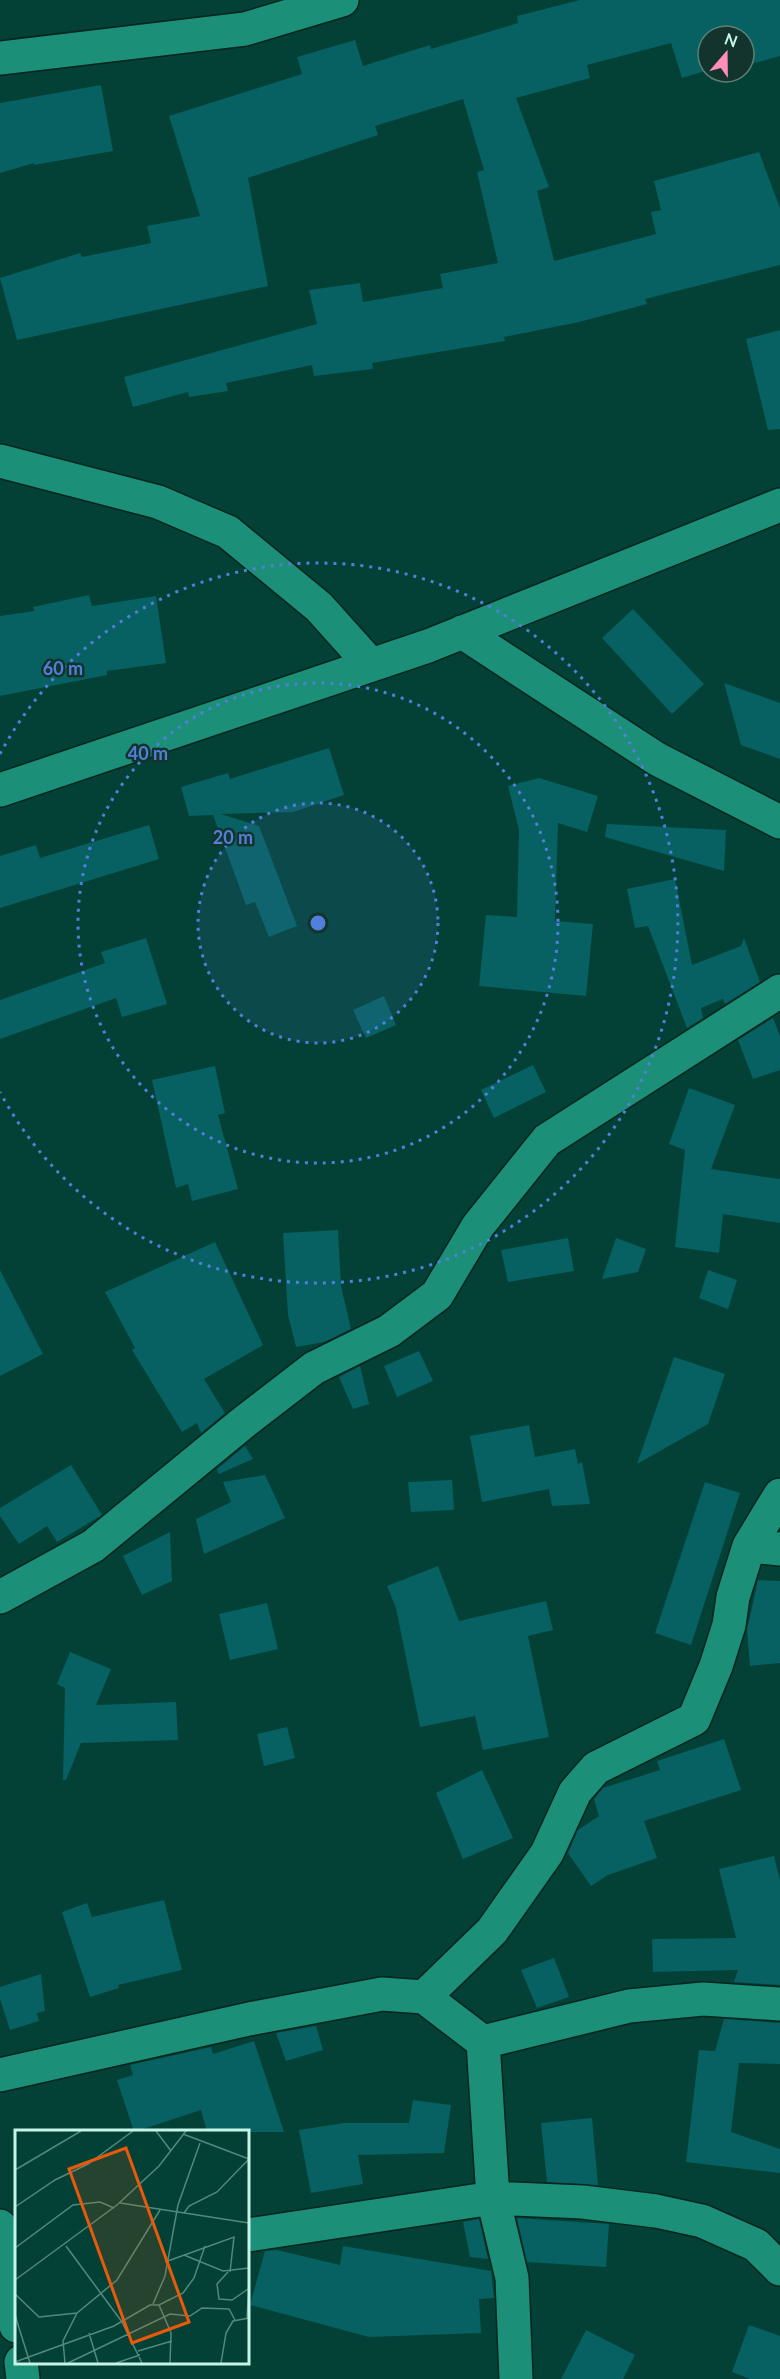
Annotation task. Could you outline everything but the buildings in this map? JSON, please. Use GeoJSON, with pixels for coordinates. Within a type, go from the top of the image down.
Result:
{"type":"FeatureCollection","features":[{"type":"Feature","properties":{"kind":"street"},"geometry":{"type":"LineString","coordinates":[[0,58],[245,29],[342,0]]}},
{"type":"Feature","properties":{"kind":"street"},"geometry":{"type":"LineString","coordinates":[[0,461],[158,502],[228,532],[319,607],[371,665]]}},
{"type":"Feature","properties":{"kind":"street"},"geometry":{"type":"LineString","coordinates":[[0,790],[462,632],[780,505]]}},
{"type":"Feature","properties":{"kind":"street"},"geometry":{"type":"LineString","coordinates":[[462,632],[657,759],[780,822]]}},
{"type":"Feature","properties":{"kind":"street"},"geometry":{"type":"LineString","coordinates":[[0,1597],[93,1546],[244,1422],[314,1368],[389,1331],[437,1295],[478,1226],[547,1140],[780,992]]}},
{"type":"Feature","properties":{"kind":"street"},"geometry":{"type":"LineString","coordinates":[[424,1997],[492,1931],[547,1853],[574,1792],[596,1768],[694,1719],[716,1666],[729,1625],[733,1596],[765,1547],[780,1495]]}},
{"type":"Feature","properties":{"kind":"street"},"geometry":{"type":"LineString","coordinates":[[0,2075],[249,2019],[382,1994],[424,1997],[483,2042],[493,2198],[513,2278],[516,2379]]}},
{"type":"Feature","properties":{"kind":"street"},"geometry":{"type":"LineString","coordinates":[[483,2042],[628,2006],[704,1999],[780,2004]]}},
{"type":"Feature","properties":{"kind":"street"},"geometry":{"type":"LineString","coordinates":[[249,2235],[493,2198],[604,2205],[656,2211],[702,2221],[756,2245],[780,2269]]}},
{"type":"Feature","properties":{"kind":"street"},"geometry":{"type":"LineString","coordinates":[[0,2226],[15,2320]]}},
{"type":"Feature","properties":{"kind":"street"},"geometry":{"type":"LineString","coordinates":[[21,2364],[23,2379]]}}]}
